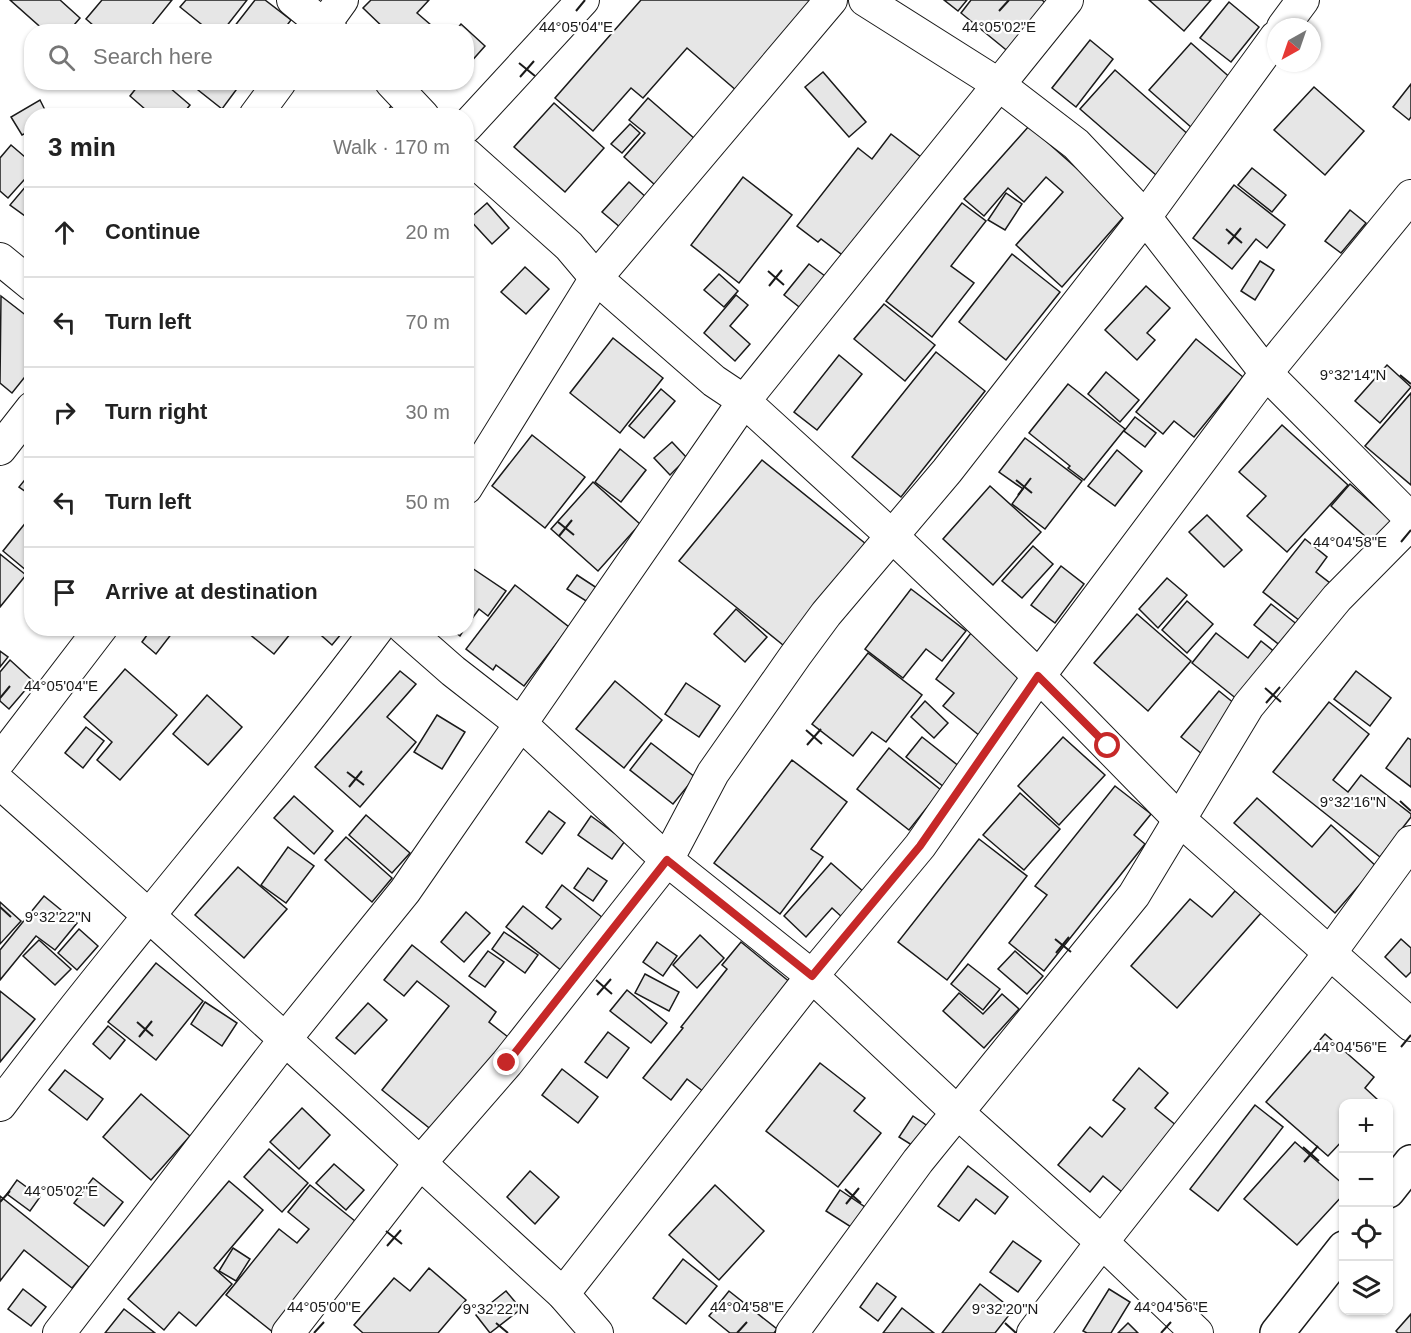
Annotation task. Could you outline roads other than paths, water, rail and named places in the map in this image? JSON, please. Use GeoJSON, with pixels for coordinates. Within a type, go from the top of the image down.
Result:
{"type":"FeatureCollection","features":[{"type":"Feature","properties":{"kind":"street"},"geometry":{"type":"LineString","coordinates":[[293,0],[319,24]]}},
{"type":"Feature","properties":{"kind":"street"},"geometry":{"type":"LineString","coordinates":[[328,24],[342,0]]}},
{"type":"Feature","properties":{"kind":"street"},"geometry":{"type":"LineString","coordinates":[[474,118],[583,0]]}},
{"type":"Feature","properties":{"kind":"street"},"geometry":{"type":"LineString","coordinates":[[474,475],[596,278],[831,0]]}},
{"type":"Feature","properties":{"kind":"street"},"geometry":{"type":"LineString","coordinates":[[792,1333],[918,1161],[1134,894],[1248,706],[1337,598],[1411,521],[1266,374],[1145,217],[1076,144],[998,84],[865,0]]}},
{"type":"Feature","properties":{"kind":"street"},"geometry":{"type":"LineString","coordinates":[[59,1333],[286,1038],[405,891],[744,401],[1067,0]]}},
{"type":"Feature","properties":{"kind":"street"},"geometry":{"type":"LineString","coordinates":[[1290,18],[1303,0]]}},
{"type":"Feature","properties":{"kind":"street"},"geometry":{"type":"LineString","coordinates":[[288,1333],[420,1163],[507,1063],[667,860],[713,773],[826,614],[947,471],[1145,217],[1267,49]]}},
{"type":"Feature","properties":{"kind":"street"},"geometry":{"type":"LineString","coordinates":[[261,108],[274,90]]}},
{"type":"Feature","properties":{"kind":"street"},"geometry":{"type":"LineString","coordinates":[[399,90],[415,108]]}},
{"type":"Feature","properties":{"kind":"street"},"geometry":{"type":"LineString","coordinates":[[474,161],[569,246],[596,278],[714,381],[744,401],[892,536],[1038,676],[1180,820],[1411,1025]]}},
{"type":"Feature","properties":{"kind":"street"},"geometry":{"type":"LineString","coordinates":[[563,1294],[812,976],[920,846],[1038,676],[1266,374],[1411,196]]}},
{"type":"Feature","properties":{"kind":"street"},"geometry":{"type":"LineString","coordinates":[[0,259],[24,278]]}},
{"type":"Feature","properties":{"kind":"street"},"geometry":{"type":"LineString","coordinates":[[0,449],[24,418]]}},
{"type":"Feature","properties":{"kind":"street"},"geometry":{"type":"LineString","coordinates":[[0,760],[95,636]]}},
{"type":"Feature","properties":{"kind":"street"},"geometry":{"type":"LineString","coordinates":[[0,1105],[315,712],[372,636]]}},
{"type":"Feature","properties":{"kind":"street"},"geometry":{"type":"LineString","coordinates":[[413,636],[520,724],[667,860],[812,976],[957,1112],[1102,1242],[1197,1333]]}},
{"type":"Feature","properties":{"kind":"street"},"geometry":{"type":"LineString","coordinates":[[0,783],[286,1038],[563,1294],[597,1333]]}},
{"type":"Feature","properties":{"kind":"street"},"geometry":{"type":"LineString","coordinates":[[1033,1333],[1330,953],[1411,842]]}},
{"type":"Feature","properties":{"kind":"street"},"geometry":{"type":"LineString","coordinates":[[1393,1186],[1411,1162]]}},
{"type":"Feature","properties":{"kind":"street"},"geometry":{"type":"LineString","coordinates":[[1277,1333],[1339,1254]]}}]}
